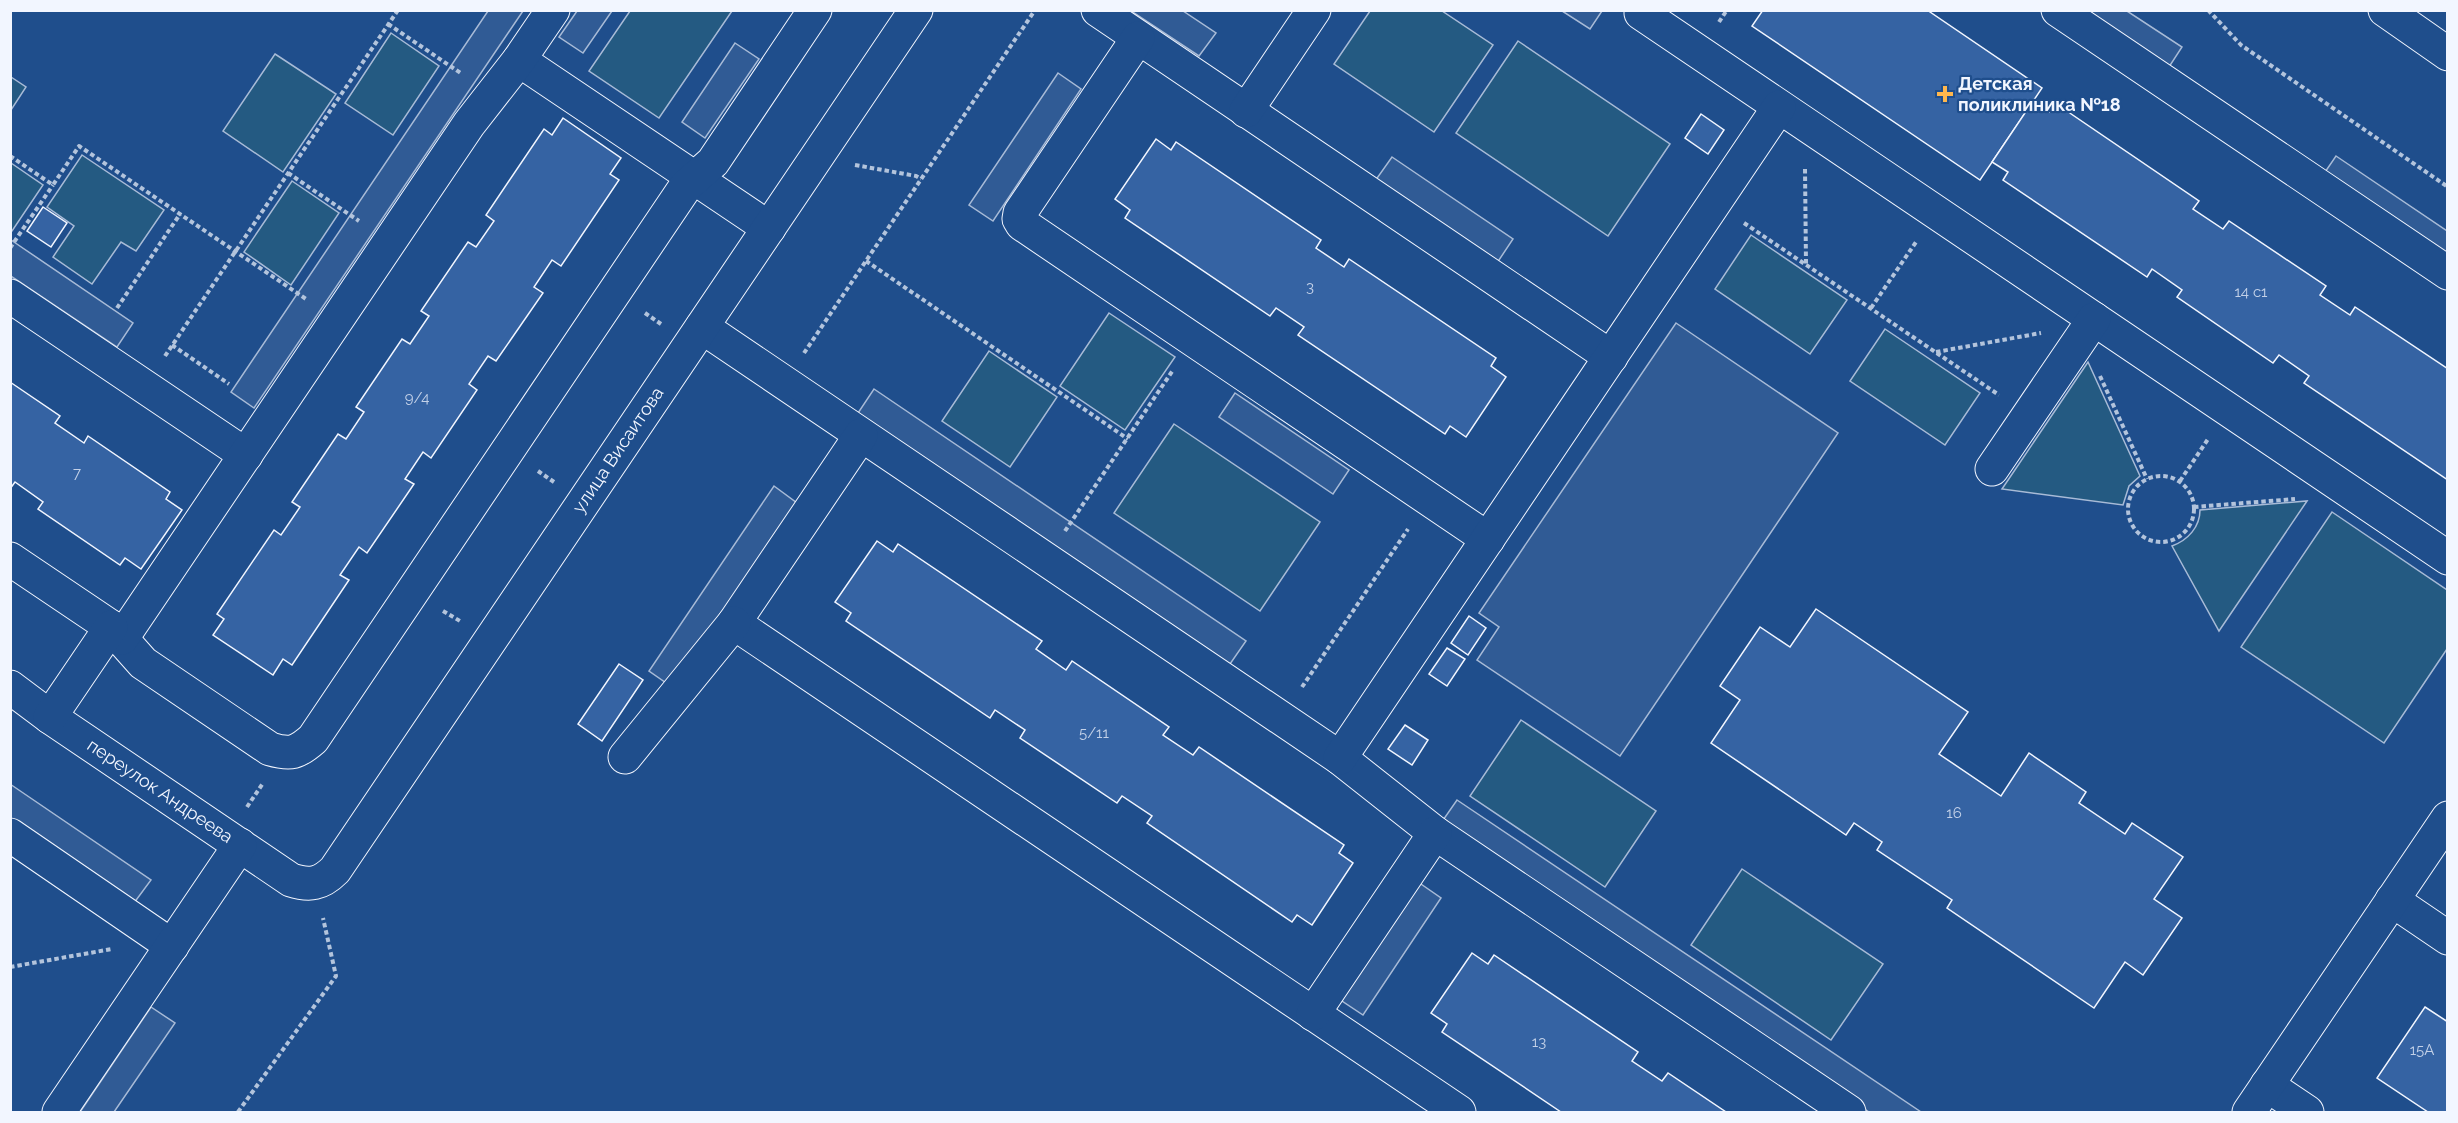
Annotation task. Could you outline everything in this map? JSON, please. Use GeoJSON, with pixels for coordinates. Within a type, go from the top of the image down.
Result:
{"type":"FeatureCollection","features":[{"type":"Feature","properties":{"kind":"street"},"geometry":{"type":"LineString","coordinates":[[50,717],[117,633],[246,455],[469,124],[519,60],[553,10]]}},
{"type":"Feature","properties":{"kind":"street"},"geometry":{"type":"LineString","coordinates":[[10,559],[117,633],[143,663],[270,749],[285,753],[301,750],[313,739],[686,186],[713,162],[815,10]]}},
{"type":"Feature","properties":{"kind":"street","name":"улица Висаитова"},"geometry":{"type":"LineString","coordinates":[[315,884],[326,879],[335,870],[916,10]]}},
{"type":"Feature","properties":{"kind":"street"},"geometry":{"type":"LineString","coordinates":[[1098,10],[1611,357]]}},
{"type":"Feature","properties":{"kind":"street"},"geometry":{"type":"LineString","coordinates":[[1246,111],[1314,10]]}},
{"type":"Feature","properties":{"kind":"street"},"geometry":{"type":"LineString","coordinates":[[2058,10],[2448,273]]}},
{"type":"Feature","properties":{"kind":"street"},"geometry":{"type":"LineString","coordinates":[[2385,10],[2448,54]]}},
{"type":"Feature","properties":{"kind":"street"},"geometry":{"type":"LineString","coordinates":[[1640,11],[1936,212],[2089,327],[2228,410],[2448,558]]}},
{"type":"Feature","properties":{"kind":"street"},"geometry":{"type":"LineString","coordinates":[[1138,38],[1020,213],[1019,219],[1022,224],[1488,539]]}},
{"type":"Feature","properties":{"kind":"street"},"geometry":{"type":"LineString","coordinates":[[519,60],[769,228]]}},
{"type":"Feature","properties":{"kind":"street"},"geometry":{"type":"LineString","coordinates":[[1340,758],[1714,203],[1792,115]]}},
{"type":"Feature","properties":{"kind":"street"},"geometry":{"type":"LineString","coordinates":[[10,296],[246,455]]}},
{"type":"Feature","properties":{"kind":"street"},"geometry":{"type":"LineString","coordinates":[[702,327],[1340,758],[1435,833],[1849,1113]]}},
{"type":"Feature","properties":{"kind":"street"},"geometry":{"type":"LineString","coordinates":[[1992,469],[2089,327]]}},
{"type":"Feature","properties":{"kind":"street"},"geometry":{"type":"LineString","coordinates":[[625,758],[734,622],[861,435]]}},
{"type":"Feature","properties":{"kind":"street"},"geometry":{"type":"LineString","coordinates":[[734,622],[1459,1113]]}},
{"type":"Feature","properties":{"kind":"street","name":"переулок Андреева"},"geometry":{"type":"LineString","coordinates":[[10,687],[50,717],[291,880],[303,884],[315,884]]}},
{"type":"Feature","properties":{"kind":"street"},"geometry":{"type":"LineString","coordinates":[[2249,1113],[2448,818]]}},
{"type":"Feature","properties":{"kind":"street"},"geometry":{"type":"LineString","coordinates":[[1313,1014],[1435,833]]}},
{"type":"Feature","properties":{"kind":"street"},"geometry":{"type":"LineString","coordinates":[[10,835],[172,946]]}},
{"type":"Feature","properties":{"kind":"street"},"geometry":{"type":"LineString","coordinates":[[59,1113],[240,845]]}},
{"type":"Feature","properties":{"kind":"street"},"geometry":{"type":"LineString","coordinates":[[2392,900],[2448,938]]}},
{"type":"Feature","properties":{"kind":"street"},"geometry":{"type":"LineString","coordinates":[[2267,1085],[2307,1113]]}},
{"type":"Feature","properties":{"kind":"path"},"geometry":{"type":"LineString","coordinates":[[144,386],[398,10]]}},
{"type":"Feature","properties":{"kind":"path"},"geometry":{"type":"LineString","coordinates":[[784,382],[1035,10]]}},
{"type":"Feature","properties":{"kind":"path"},"geometry":{"type":"LineString","coordinates":[[2208,10],[2241,45],[2448,187]]}},
{"type":"Feature","properties":{"kind":"path"},"geometry":{"type":"LineString","coordinates":[[388,24],[492,94]]}},
{"type":"Feature","properties":{"kind":"path"},"geometry":{"type":"LineString","coordinates":[[1792,115],[1806,265]]}},
{"type":"Feature","properties":{"kind":"path"},"geometry":{"type":"LineString","coordinates":[[10,248],[79,146],[337,320]]}},
{"type":"Feature","properties":{"kind":"path"},"geometry":{"type":"LineString","coordinates":[[821,151],[838,162],[916,176],[921,179]]}},
{"type":"Feature","properties":{"kind":"path"},"geometry":{"type":"LineString","coordinates":[[10,156],[53,185]]}},
{"type":"Feature","properties":{"kind":"path"},"geometry":{"type":"LineString","coordinates":[[288,173],[390,241]]}},
{"type":"Feature","properties":{"kind":"path"},"geometry":{"type":"LineString","coordinates":[[1714,203],[2029,415]]}},
{"type":"Feature","properties":{"kind":"path"},"geometry":{"type":"LineString","coordinates":[[1871,308],[1936,212]]}},
{"type":"Feature","properties":{"kind":"path"},"geometry":{"type":"LineString","coordinates":[[117,308],[180,214]]}},
{"type":"Feature","properties":{"kind":"path"},"geometry":{"type":"LineString","coordinates":[[866,261],[1128,439]]}},
{"type":"Feature","properties":{"kind":"path"},"geometry":{"type":"LineString","coordinates":[[640,309],[666,327]]}},
{"type":"Feature","properties":{"kind":"path"},"geometry":{"type":"LineString","coordinates":[[1935,352],[2089,327],[2146,479]]}},
{"type":"Feature","properties":{"kind":"path"},"geometry":{"type":"LineString","coordinates":[[1045,559],[1194,340]]}},
{"type":"Feature","properties":{"kind":"path"},"geometry":{"type":"LineString","coordinates":[[172,345],[229,384]]}},
{"type":"Feature","properties":{"kind":"path"},"geometry":{"type":"LineString","coordinates":[[2180,481],[2228,410]]}},
{"type":"Feature","properties":{"kind":"path"},"geometry":{"type":"LineString","coordinates":[[531,466],[557,484]]}},
{"type":"Feature","properties":{"kind":"path"},"geometry":{"type":"LineString","coordinates":[[2194,507],[2309,498],[2324,475]]}},
{"type":"Feature","properties":{"kind":"path"},"geometry":{"type":"LineString","coordinates":[[2155,476],[2168,476],[2180,481],[2189,490],[2194,507],[2194,515],[2189,527],[2180,537],[2168,542],[2154,542],[2142,537],[2133,527],[2128,515],[2128,502],[2133,490],[2146,479],[2155,476]]}},
{"type":"Feature","properties":{"kind":"path"},"geometry":{"type":"LineString","coordinates":[[1281,718],[1429,499]]}},
{"type":"Feature","properties":{"kind":"path"},"geometry":{"type":"LineString","coordinates":[[435,605],[461,623]]}},
{"type":"Feature","properties":{"kind":"path"},"geometry":{"type":"LineString","coordinates":[[246,808],[265,780]]}},
{"type":"Feature","properties":{"kind":"path"},"geometry":{"type":"LineString","coordinates":[[238,1113],[336,976],[315,884]]}},
{"type":"Feature","properties":{"kind":"path"},"geometry":{"type":"LineString","coordinates":[[10,967],[116,948]]}},
{"type":"Feature","properties":{"kind":"shaded area"},"geometry":{"type":"Polygon","coordinates":[[[488,11],[523,11],[254,408],[231,392],[488,11]]]}},
{"type":"Feature","properties":{"kind":"shaded area"},"geometry":{"type":"Polygon","coordinates":[[[577,11],[612,11],[583,53],[559,37],[577,11]]]}},
{"type":"Feature","properties":{"kind":"shaded area"},"geometry":{"type":"Polygon","coordinates":[[[630,11],[732,11],[659,118],[589,71],[630,11]]]}},
{"type":"Feature","properties":{"kind":"shaded area"},"geometry":{"type":"Polygon","coordinates":[[[1131,11],[1183,11],[1216,33],[1199,56],[1131,11]]]}},
{"type":"Feature","properties":{"kind":"shaded area"},"geometry":{"type":"Polygon","coordinates":[[[1370,11],[1442,11],[1493,45],[1434,132],[1334,64],[1370,11]]]}},
{"type":"Feature","properties":{"kind":"shaded area"},"geometry":{"type":"Polygon","coordinates":[[[1562,11],[1602,11],[1590,29],[1562,11]]]}},
{"type":"Feature","properties":{"kind":"shaded area"},"geometry":{"type":"Polygon","coordinates":[[[2085,11],[2127,11],[2182,47],[2169,67],[2085,11]]]}},
{"type":"Feature","properties":{"kind":"shaded area"},"geometry":{"type":"Polygon","coordinates":[[[391,33],[439,66],[393,135],[345,103],[391,33]]]}},
{"type":"Feature","properties":{"kind":"shaded area"},"geometry":{"type":"Polygon","coordinates":[[[1518,41],[1670,144],[1608,236],[1456,133],[1518,41]]]}},
{"type":"Feature","properties":{"kind":"shaded area"},"geometry":{"type":"Polygon","coordinates":[[[735,43],[759,59],[705,138],[682,122],[735,43]]]}},
{"type":"Feature","properties":{"kind":"shaded area"},"geometry":{"type":"Polygon","coordinates":[[[275,54],[336,94],[283,172],[223,131],[275,54]]]}},
{"type":"Feature","properties":{"kind":"shaded area"},"geometry":{"type":"Polygon","coordinates":[[[1058,73],[1081,89],[993,221],[969,205],[1058,73]]]}},
{"type":"Feature","properties":{"kind":"shaded area"},"geometry":{"type":"Polygon","coordinates":[[[11,77],[26,87],[11,110],[11,77]]]}},
{"type":"Feature","properties":{"kind":"shaded area"},"geometry":{"type":"Polygon","coordinates":[[[82,155],[164,210],[136,251],[121,242],[92,284],[53,257],[74,226],[47,207],[82,155]]]}},
{"type":"Feature","properties":{"kind":"shaded area"},"geometry":{"type":"Polygon","coordinates":[[[2336,156],[2447,231],[2447,259],[2323,175],[2336,156]]]}},
{"type":"Feature","properties":{"kind":"shaded area"},"geometry":{"type":"Polygon","coordinates":[[[1392,157],[1513,239],[1497,263],[1375,181],[1392,157]]]}},
{"type":"Feature","properties":{"kind":"shaded area"},"geometry":{"type":"Polygon","coordinates":[[[11,163],[43,185],[10,231],[11,163]]]}},
{"type":"Feature","properties":{"kind":"shaded area"},"geometry":{"type":"Polygon","coordinates":[[[292,181],[339,213],[291,285],[244,252],[292,181]]]}},
{"type":"Feature","properties":{"kind":"shaded area"},"geometry":{"type":"Polygon","coordinates":[[[1751,235],[1847,300],[1810,354],[1715,289],[1751,235]]]}},
{"type":"Feature","properties":{"kind":"shaded area"},"geometry":{"type":"Polygon","coordinates":[[[11,240],[133,323],[117,347],[11,276],[11,240]]]}},
{"type":"Feature","properties":{"kind":"shaded area"},"geometry":{"type":"Polygon","coordinates":[[[1109,313],[1175,357],[1125,430],[1060,386],[1109,313]]]}},
{"type":"Feature","properties":{"kind":"shaded area"},"geometry":{"type":"Polygon","coordinates":[[[1676,323],[1838,433],[1620,756],[1477,660],[1499,627],[1479,613],[1676,323]]]}},
{"type":"Feature","properties":{"kind":"shaded area"},"geometry":{"type":"Polygon","coordinates":[[[1885,329],[1980,393],[1945,445],[1850,381],[1885,329]]]}},
{"type":"Feature","properties":{"kind":"shaded area"},"geometry":{"type":"Polygon","coordinates":[[[989,351],[1057,397],[1010,467],[942,421],[989,351]]]}},
{"type":"Feature","properties":{"kind":"shaded area"},"geometry":{"type":"Polygon","coordinates":[[[2088,362],[2140,476],[2129,486],[2123,505],[2002,489],[2088,362]]]}},
{"type":"Feature","properties":{"kind":"shaded area"},"geometry":{"type":"Polygon","coordinates":[[[874,389],[1246,641],[1230,664],[858,413],[874,389]]]}},
{"type":"Feature","properties":{"kind":"shaded area"},"geometry":{"type":"Polygon","coordinates":[[[1235,393],[1349,470],[1333,494],[1219,417],[1235,393]]]}},
{"type":"Feature","properties":{"kind":"shaded area"},"geometry":{"type":"Polygon","coordinates":[[[1174,424],[1320,522],[1260,611],[1114,513],[1174,424]]]}},
{"type":"Feature","properties":{"kind":"shaded area"},"geometry":{"type":"Polygon","coordinates":[[[774,486],[797,503],[672,687],[649,671],[774,486]]]}},
{"type":"Feature","properties":{"kind":"shaded area"},"geometry":{"type":"Polygon","coordinates":[[[2307,501],[2219,631],[2172,546],[2192,532],[2198,522],[2200,510],[2307,501]]]}},
{"type":"Feature","properties":{"kind":"shaded area"},"geometry":{"type":"Polygon","coordinates":[[[2332,512],[2447,590],[2447,649],[2384,743],[2241,647],[2332,512]]]}},
{"type":"Feature","properties":{"kind":"shaded area"},"geometry":{"type":"Polygon","coordinates":[[[1521,720],[1656,811],[1605,887],[1470,796],[1521,720]]]}},
{"type":"Feature","properties":{"kind":"shaded area"},"geometry":{"type":"Polygon","coordinates":[[[10,784],[151,880],[134,903],[11,818],[10,784]]]}},
{"type":"Feature","properties":{"kind":"shaded area"},"geometry":{"type":"Polygon","coordinates":[[[1457,800],[1921,1112],[1869,1112],[1441,823],[1457,800]]]}},
{"type":"Feature","properties":{"kind":"shaded area"},"geometry":{"type":"Polygon","coordinates":[[[1742,869],[1883,964],[1831,1040],[1691,945],[1742,869]]]}},
{"type":"Feature","properties":{"kind":"shaded area"},"geometry":{"type":"Polygon","coordinates":[[[1418,882],[1441,898],[1363,1015],[1339,999],[1418,882]]]}},
{"type":"Feature","properties":{"kind":"shaded area"},"geometry":{"type":"Polygon","coordinates":[[[151,1007],[175,1023],[114,1112],[80,1112],[151,1007]]]}},
{"type":"Feature","properties":{"kind":"building","name":"Детская поликлиника №18"},"geometry":{"type":"Polygon","coordinates":[[[1763,10],[1927,10],[2042,88],[1980,180],[1752,26],[1763,10]]]}},
{"type":"Feature","properties":{"kind":"building"},"geometry":{"type":"Polygon","coordinates":[[[2033,101],[2049,112],[2055,103],[2199,201],[2193,209],[2223,229],[2229,221],[2326,286],[2320,295],[2350,315],[2355,307],[2448,369],[2448,480],[2304,383],[2309,376],[2279,355],[2273,363],[2177,297],[2182,290],[2152,269],[2147,277],[2003,180],[2008,172],[1992,162],[2033,101]]]}},
{"type":"Feature","properties":{"kind":"building"},"geometry":{"type":"Polygon","coordinates":[[[1701,114],[1724,130],[1708,154],[1685,138],[1701,114]]]}},
{"type":"Feature","properties":{"kind":"building"},"geometry":{"type":"Polygon","coordinates":[[[563,118],[621,158],[610,174],[619,180],[561,266],[552,260],[534,287],[543,293],[496,361],[488,356],[469,384],[477,390],[431,458],[423,452],[405,479],[414,484],[367,553],[359,547],[340,575],[349,580],[292,665],[283,659],[273,675],[213,635],[224,619],[217,614],[274,530],[281,535],[300,507],[292,502],[338,434],[346,439],[364,412],[356,407],[402,339],[410,344],[429,316],[421,311],[468,242],[476,247],[494,221],[486,215],[544,129],[552,135],[563,118]]]}},
{"type":"Feature","properties":{"kind":"building"},"geometry":{"type":"Polygon","coordinates":[[[1156,139],[1171,150],[1176,142],[1321,240],[1316,248],[1344,267],[1349,259],[1496,358],[1491,366],[1506,377],[1466,437],[1450,426],[1445,434],[1298,335],[1304,327],[1276,308],[1270,316],[1125,218],[1130,210],[1115,199],[1156,139]]]}},
{"type":"Feature","properties":{"kind":"building"},"geometry":{"type":"Polygon","coordinates":[[[43,207],[67,223],[51,247],[27,231],[43,207]]]}},
{"type":"Feature","properties":{"kind":"building"},"geometry":{"type":"Polygon","coordinates":[[[10,382],[60,416],[55,423],[84,443],[88,436],[170,492],[166,499],[182,510],[141,569],[125,558],[120,565],[38,509],[43,502],[15,482],[10,489],[10,382]]]}},
{"type":"Feature","properties":{"kind":"building"},"geometry":{"type":"Polygon","coordinates":[[[877,541],[893,552],[898,544],[1042,641],[1036,649],[1066,670],[1072,661],[1169,727],[1163,735],[1193,755],[1199,747],[1344,845],[1339,853],[1353,863],[1312,925],[1297,915],[1292,922],[1147,823],[1152,816],[1122,796],[1117,803],[1020,738],[1025,730],[995,710],[990,718],[846,621],[851,613],[835,602],[877,541]]]}},
{"type":"Feature","properties":{"kind":"building"},"geometry":{"type":"Polygon","coordinates":[[[1816,609],[1968,712],[1939,754],[2001,796],[2029,753],[2086,792],[2079,803],[2125,834],[2132,823],[2183,857],[2154,899],[2182,918],[2143,975],[2125,962],[2094,1008],[1947,908],[1952,900],[1877,850],[1882,842],[1854,823],[1846,835],[1711,743],[1740,700],[1720,686],[1760,627],[1790,647],[1816,609]]]}},
{"type":"Feature","properties":{"kind":"building"},"geometry":{"type":"Polygon","coordinates":[[[1469,616],[1486,628],[1468,655],[1451,643],[1469,616]]]}},
{"type":"Feature","properties":{"kind":"building"},"geometry":{"type":"Polygon","coordinates":[[[1447,648],[1465,659],[1447,686],[1429,674],[1447,648]]]}},
{"type":"Feature","properties":{"kind":"building"},"geometry":{"type":"Polygon","coordinates":[[[619,664],[643,680],[602,741],[578,724],[619,664]]]}},
{"type":"Feature","properties":{"kind":"building"},"geometry":{"type":"Polygon","coordinates":[[[1405,725],[1428,740],[1412,765],[1388,749],[1405,725]]]}},
{"type":"Feature","properties":{"kind":"building"},"geometry":{"type":"Polygon","coordinates":[[[1472,953],[1488,964],[1494,955],[1638,1052],[1632,1061],[1662,1081],[1668,1073],[1726,1112],[1561,1112],[1442,1032],[1447,1024],[1431,1013],[1472,953]]]}},
{"type":"Feature","properties":{"kind":"building"},"geometry":{"type":"Polygon","coordinates":[[[2425,1007],[2448,1022],[2448,1112],[2428,1112],[2377,1078],[2425,1007]]]}},
{"type":"Feature","properties":{"kind":"place","name":"Детская поликлиника №18"},"geometry":{"type":"Point","coordinates":[1945,94]}}]}
